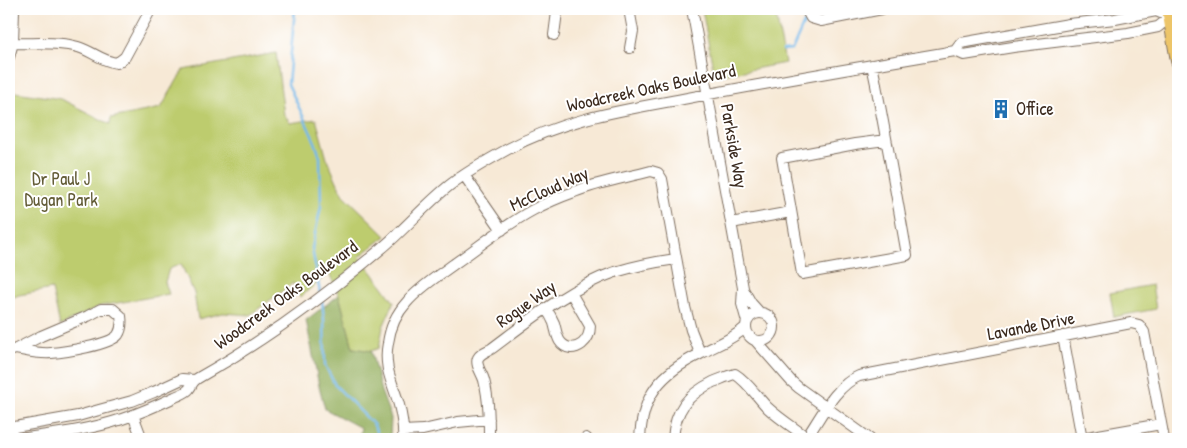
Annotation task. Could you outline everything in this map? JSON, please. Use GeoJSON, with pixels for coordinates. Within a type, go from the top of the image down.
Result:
{"type":"FeatureCollection","features":[{"type":"Feature","properties":{"kind":"main road"},"geometry":{"type":"LineString","coordinates":[[1172,13],[1178,61]]}},
{"type":"Feature","properties":{"kind":"street"},"geometry":{"type":"LineString","coordinates":[[9,57],[13,43],[14,9]]}},
{"type":"Feature","properties":{"kind":"street"},"geometry":{"type":"LineString","coordinates":[[13,43],[68,44],[88,51],[109,62],[117,63],[124,57],[151,9]]}},
{"type":"Feature","properties":{"kind":"street"},"geometry":{"type":"LineString","coordinates":[[554,34],[556,9]]}},
{"type":"Feature","properties":{"kind":"street"},"geometry":{"type":"LineString","coordinates":[[629,9],[633,31],[630,48]]}},
{"type":"Feature","properties":{"kind":"street","name":"Parkside Way"},"geometry":{"type":"LineString","coordinates":[[692,9],[743,288],[742,304],[747,324]]}},
{"type":"Feature","properties":{"kind":"street"},"geometry":{"type":"LineString","coordinates":[[806,9],[811,18],[821,21],[867,10],[882,9]]}},
{"type":"Feature","properties":{"kind":"street","name":"Woodcreek Oaks Boulevard"},"geometry":{"type":"LineString","coordinates":[[955,51],[961,43],[1069,24],[1115,19],[1156,11],[1172,13]]}},
{"type":"Feature","properties":{"kind":"street","name":"Woodcreek Oaks Boulevard"},"geometry":{"type":"LineString","coordinates":[[20,439],[119,420],[188,390],[194,380],[247,349],[304,310],[393,239],[429,203],[464,175],[520,142],[573,122],[607,113],[708,94],[955,51],[964,55],[1158,28],[1172,13]]}},
{"type":"Feature","properties":{"kind":"street"},"geometry":{"type":"LineString","coordinates":[[872,65],[886,140],[907,255],[802,274],[782,158],[886,140]]}},
{"type":"Feature","properties":{"kind":"street","name":"McCloud Way"},"geometry":{"type":"LineString","coordinates":[[403,435],[400,406],[391,383],[387,362],[388,341],[392,326],[405,304],[422,288],[502,230],[532,211],[594,184],[658,172],[662,179],[685,307],[700,354]]}},
{"type":"Feature","properties":{"kind":"street"},"geometry":{"type":"LineString","coordinates":[[464,175],[502,230]]}},
{"type":"Feature","properties":{"kind":"street"},"geometry":{"type":"LineString","coordinates":[[731,223],[791,212]]}},
{"type":"Feature","properties":{"kind":"street","name":"Rogue Way"},"geometry":{"type":"LineString","coordinates":[[489,439],[486,390],[483,375],[478,366],[478,359],[482,354],[546,309],[597,279],[615,272],[676,259]]}},
{"type":"Feature","properties":{"kind":"street","name":"Parkside Way"},"geometry":{"type":"LineString","coordinates":[[743,288],[751,304],[760,313]]}},
{"type":"Feature","properties":{"kind":"street"},"geometry":{"type":"LineString","coordinates":[[546,309],[554,322],[560,343],[571,348],[579,346],[588,337],[590,326],[571,293]]}},
{"type":"Feature","properties":{"kind":"street"},"geometry":{"type":"LineString","coordinates":[[101,309],[113,309],[121,316],[122,326],[117,336],[104,343],[50,353],[12,350],[101,309]]}},
{"type":"Feature","properties":{"kind":"street"},"geometry":{"type":"LineString","coordinates":[[640,439],[644,411],[653,390],[673,370],[738,334],[752,315],[760,313],[768,315],[773,321],[774,330],[770,337],[770,348],[774,360]]}},
{"type":"Feature","properties":{"kind":"street","name":"Lavande Drive"},"geometry":{"type":"LineString","coordinates":[[808,438],[838,391],[845,383],[859,376],[1131,323],[1140,325],[1144,332],[1164,439]]}},
{"type":"Feature","properties":{"kind":"street"},"geometry":{"type":"LineString","coordinates":[[747,324],[747,332],[791,381],[870,439]]}},
{"type":"Feature","properties":{"kind":"street"},"geometry":{"type":"LineString","coordinates":[[1063,336],[1080,439],[1161,424]]}},
{"type":"Feature","properties":{"kind":"street"},"geometry":{"type":"LineString","coordinates":[[726,342],[753,339],[765,340],[770,337]]}},
{"type":"Feature","properties":{"kind":"street"},"geometry":{"type":"LineString","coordinates":[[673,439],[677,418],[685,402],[706,386],[728,375],[735,374],[741,377],[768,408],[808,438]]}},
{"type":"Feature","properties":{"kind":"street","name":"Woodcreek Oaks Boulevard"},"geometry":{"type":"LineString","coordinates":[[9,428],[92,412],[132,401],[182,379],[194,380]]}},
{"type":"Feature","properties":{"kind":"street"},"geometry":{"type":"LineString","coordinates":[[132,415],[142,439]]}},
{"type":"Feature","properties":{"kind":"street"},"geometry":{"type":"LineString","coordinates":[[403,435],[458,422],[489,420]]}},
{"type":"Feature","properties":{"kind":"green space"},"geometry":{"type":"Polygon","coordinates":[[[702,9],[775,9],[785,63],[723,75],[717,74],[713,69],[702,9]]]}},
{"type":"Feature","properties":{"kind":"green space","name":"Dr Paul J Dugan Park"},"geometry":{"type":"Polygon","coordinates":[[[276,53],[284,115],[290,123],[316,119],[327,159],[342,193],[386,236],[359,257],[394,302],[383,327],[379,348],[371,351],[353,348],[339,295],[329,273],[300,297],[293,283],[250,315],[223,313],[198,319],[194,293],[181,264],[169,269],[165,282],[169,294],[100,306],[60,326],[52,289],[19,295],[9,299],[9,91],[61,99],[110,124],[111,118],[161,108],[183,70],[276,53]]]}},
{"type":"Feature","properties":{"kind":"green space"},"geometry":{"type":"Polygon","coordinates":[[[1152,285],[1156,309],[1114,317],[1110,293],[1152,285]]]}},
{"type":"Feature","properties":{"kind":"green space"},"geometry":{"type":"Polygon","coordinates":[[[339,295],[353,348],[371,351],[381,391],[391,418],[390,439],[358,439],[361,428],[325,409],[306,320],[339,295]]]}},
{"type":"Feature","properties":{"kind":"waterway"},"geometry":{"type":"LineString","coordinates":[[295,9],[288,84],[320,157],[321,206],[312,248],[320,293]]}},
{"type":"Feature","properties":{"kind":"waterway"},"geometry":{"type":"LineString","coordinates":[[783,51],[792,50],[804,23]]}},
{"type":"Feature","properties":{"kind":"waterway"},"geometry":{"type":"LineString","coordinates":[[322,301],[325,365],[335,385],[374,425],[377,434],[376,439]]}},
{"type":"Feature","properties":{"kind":"place","name":"Office"},"geometry":{"type":"Point","coordinates":[1001,109]}}]}
